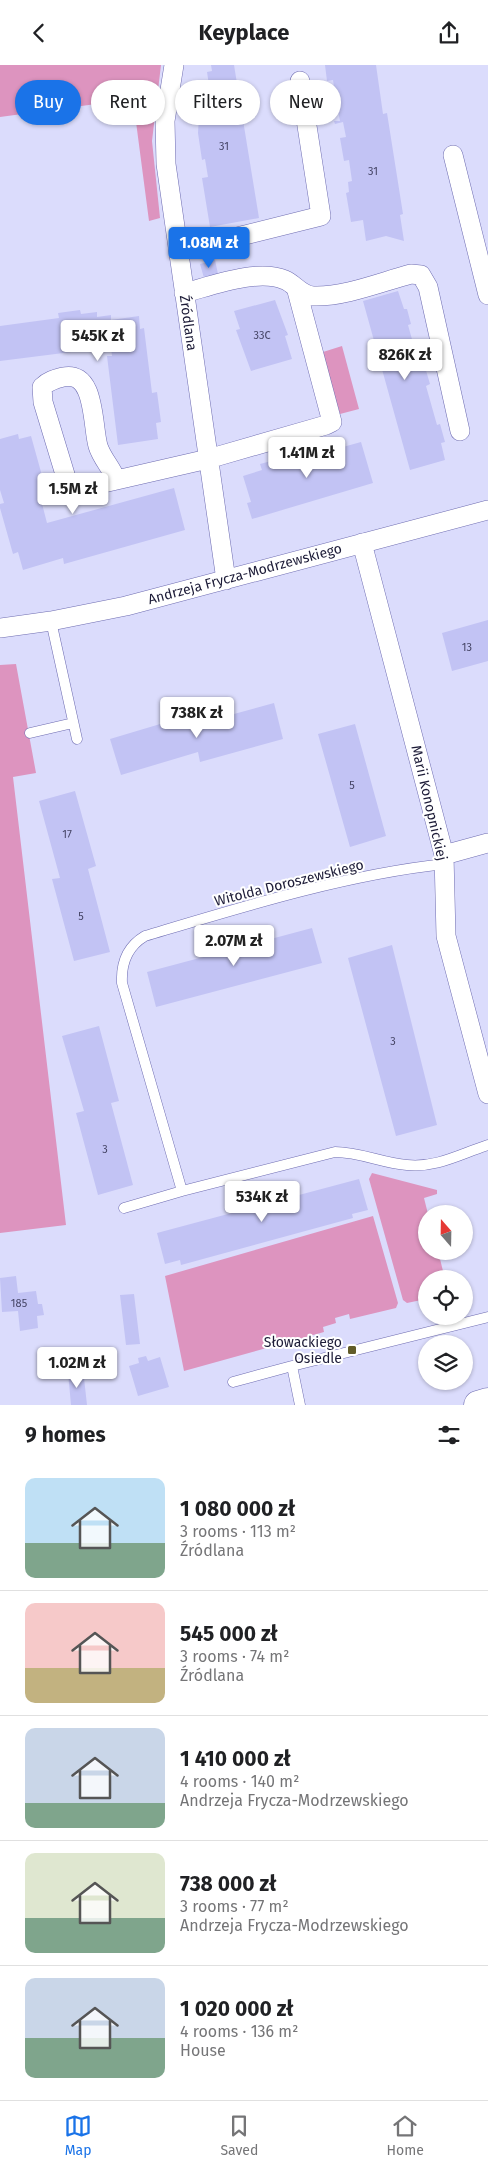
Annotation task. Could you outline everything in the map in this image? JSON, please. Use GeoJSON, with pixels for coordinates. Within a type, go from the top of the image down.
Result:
{"type":"FeatureCollection","features":[{"type":"Feature","properties":{"kind":"street","name":"Źródlana"},"geometry":{"type":"LineString","coordinates":[[174,65],[164,121],[166,164],[226,580]]}},
{"type":"Feature","properties":{"kind":"street"},"geometry":{"type":"LineString","coordinates":[[178,249],[209,244],[321,216],[307,125]]}},
{"type":"Feature","properties":{"kind":"street"},"geometry":{"type":"LineString","coordinates":[[453,155],[488,295]]}},
{"type":"Feature","properties":{"kind":"street"},"geometry":{"type":"LineString","coordinates":[[184,293],[249,277],[271,277],[286,280],[297,291],[311,296],[327,296],[411,274],[422,275],[428,287],[460,431]]}},
{"type":"Feature","properties":{"kind":"street"},"geometry":{"type":"LineString","coordinates":[[116,480],[112,468],[98,446],[86,385],[76,378],[69,376],[47,383],[42,387],[41,394],[70,488],[77,491],[208,459],[332,422],[297,291]]}},
{"type":"Feature","properties":{"kind":"street","name":"Andrzeja Frycza-Modrzewskiego"},"geometry":{"type":"LineString","coordinates":[[0,628],[51,621],[126,606],[488,510]]}},
{"type":"Feature","properties":{"kind":"street","name":"Marii Konopnickiej"},"geometry":{"type":"LineString","coordinates":[[362,543],[444,859],[446,936],[487,1084]]}},
{"type":"Feature","properties":{"kind":"street"},"geometry":{"type":"LineString","coordinates":[[444,859],[488,843]]}},
{"type":"Feature","properties":{"kind":"street"},"geometry":{"type":"LineString","coordinates":[[478,1405],[488,1402]]}},
{"type":"Feature","properties":{"kind":"lane"},"geometry":{"type":"LineString","coordinates":[[51,621],[77,739]]}},
{"type":"Feature","properties":{"kind":"lane"},"geometry":{"type":"LineString","coordinates":[[30,733],[73,723]]}},
{"type":"Feature","properties":{"kind":"lane","name":"Witolda Doroszewskiego"},"geometry":{"type":"LineString","coordinates":[[182,1191],[122,983],[124,961],[130,949],[145,935],[285,896],[444,859]]}},
{"type":"Feature","properties":{"kind":"lane"},"geometry":{"type":"LineString","coordinates":[[124,1208],[182,1191],[335,1152],[351,1152],[407,1165],[440,1164],[488,1145]]}},
{"type":"Feature","properties":{"kind":"lane"},"geometry":{"type":"LineString","coordinates":[[233,1381],[486,1317]]}},
{"type":"Feature","properties":{"kind":"lane"},"geometry":{"type":"LineString","coordinates":[[292,1366],[300,1405]]}},
{"type":"Feature","properties":{"kind":"shaded area"},"geometry":{"type":"Polygon","coordinates":[[[0,65],[161,65],[159,80],[91,80],[91,105],[81,106],[81,80],[15,80],[15,115],[0,117],[0,65]]]}},
{"type":"Feature","properties":{"kind":"shaded area"},"geometry":{"type":"Polygon","coordinates":[[[136,125],[154,125],[152,141],[160,218],[149,221],[136,125]]]}},
{"type":"Feature","properties":{"kind":"shaded area"},"geometry":{"type":"Polygon","coordinates":[[[342,346],[359,409],[340,414],[338,407],[335,408],[323,352],[342,346]]]}},
{"type":"Feature","properties":{"kind":"shaded area"},"geometry":{"type":"Polygon","coordinates":[[[16,664],[36,773],[13,777],[66,1225],[0,1233],[0,665],[16,664]]]}},
{"type":"Feature","properties":{"kind":"shaded area"},"geometry":{"type":"Polygon","coordinates":[[[372,1173],[437,1190],[437,1194],[424,1198],[426,1205],[418,1205],[418,1260],[440,1260],[443,1270],[418,1270],[418,1301],[407,1303],[403,1300],[369,1179],[372,1173]]]}},
{"type":"Feature","properties":{"kind":"shaded area"},"geometry":{"type":"Polygon","coordinates":[[[373,1216],[398,1303],[396,1308],[350,1319],[349,1314],[335,1318],[336,1323],[323,1327],[324,1332],[184,1371],[165,1276],[373,1216]]]}},
{"type":"Feature","properties":{"kind":"building"},"geometry":{"type":"Polygon","coordinates":[[[211,65],[234,65],[236,80],[208,80],[207,72],[212,71],[211,65]]]}},
{"type":"Feature","properties":{"kind":"building"},"geometry":{"type":"Polygon","coordinates":[[[325,65],[376,65],[383,114],[387,113],[403,214],[400,215],[404,241],[386,236],[366,241],[363,220],[351,222],[346,193],[349,192],[348,182],[352,181],[349,160],[344,161],[340,138],[346,137],[343,122],[341,122],[341,80],[327,80],[325,65]]]}},
{"type":"Feature","properties":{"kind":"building"},"geometry":{"type":"Polygon","coordinates":[[[198,125],[244,125],[259,218],[210,227],[202,178],[208,177],[205,159],[202,160],[198,125]]]}},
{"type":"Feature","properties":{"kind":"building"},"geometry":{"type":"Polygon","coordinates":[[[215,260],[218,274],[204,278],[200,264],[215,260]]]}},
{"type":"Feature","properties":{"kind":"building"},"geometry":{"type":"Polygon","coordinates":[[[398,291],[404,309],[407,309],[411,324],[408,325],[420,368],[425,367],[430,384],[426,386],[437,425],[440,424],[445,442],[441,443],[445,460],[410,470],[363,301],[398,291]]]}},
{"type":"Feature","properties":{"kind":"building"},"geometry":{"type":"Polygon","coordinates":[[[275,300],[288,335],[285,336],[292,359],[251,371],[236,330],[240,329],[234,311],[275,300]]]}},
{"type":"Feature","properties":{"kind":"building"},"geometry":{"type":"Polygon","coordinates":[[[80,310],[81,314],[97,312],[97,317],[111,315],[111,320],[139,316],[140,329],[144,328],[152,393],[157,392],[161,422],[156,423],[158,439],[118,445],[107,356],[112,356],[111,347],[0,361],[0,326],[59,318],[58,313],[80,310]]]}},
{"type":"Feature","properties":{"kind":"building"},"geometry":{"type":"Polygon","coordinates":[[[18,434],[19,439],[31,436],[46,490],[39,492],[47,523],[174,488],[185,530],[64,564],[63,558],[23,570],[18,552],[13,554],[0,508],[0,504],[4,503],[0,490],[0,439],[18,434]]]}},
{"type":"Feature","properties":{"kind":"building"},"geometry":{"type":"Polygon","coordinates":[[[342,441],[343,447],[361,442],[373,483],[252,519],[247,503],[251,502],[243,476],[262,470],[260,464],[279,459],[281,465],[320,453],[318,448],[342,441]]]}},
{"type":"Feature","properties":{"kind":"building"},"geometry":{"type":"Polygon","coordinates":[[[488,620],[488,661],[452,671],[442,633],[488,620]]]}},
{"type":"Feature","properties":{"kind":"building"},"geometry":{"type":"Polygon","coordinates":[[[274,703],[283,739],[200,762],[198,752],[121,775],[110,739],[187,716],[190,726],[274,703]]]}},
{"type":"Feature","properties":{"kind":"building"},"geometry":{"type":"Polygon","coordinates":[[[355,724],[386,836],[350,847],[318,734],[355,724]]]}},
{"type":"Feature","properties":{"kind":"building"},"geometry":{"type":"Polygon","coordinates":[[[75,791],[96,866],[88,869],[110,952],[74,961],[52,879],[60,878],[39,801],[75,791]]]}},
{"type":"Feature","properties":{"kind":"building"},"geometry":{"type":"Polygon","coordinates":[[[312,928],[322,963],[156,1007],[147,972],[312,928]]]}},
{"type":"Feature","properties":{"kind":"building"},"geometry":{"type":"Polygon","coordinates":[[[392,945],[437,1125],[396,1136],[348,958],[392,945]]]}},
{"type":"Feature","properties":{"kind":"building"},"geometry":{"type":"Polygon","coordinates":[[[99,1026],[119,1101],[111,1103],[133,1185],[98,1195],[76,1113],[84,1111],[62,1036],[99,1026]]]}},
{"type":"Feature","properties":{"kind":"building"},"geometry":{"type":"Polygon","coordinates":[[[359,1179],[368,1210],[352,1214],[353,1218],[181,1265],[180,1260],[165,1264],[157,1233],[359,1179]]]}},
{"type":"Feature","properties":{"kind":"building"},"geometry":{"type":"Polygon","coordinates":[[[16,1276],[18,1293],[36,1291],[38,1304],[42,1304],[44,1315],[37,1316],[38,1328],[20,1331],[18,1311],[2,1312],[0,1278],[16,1276]]]}},
{"type":"Feature","properties":{"kind":"building"},"geometry":{"type":"Polygon","coordinates":[[[134,1294],[140,1344],[126,1345],[120,1295],[134,1294]]]}},
{"type":"Feature","properties":{"kind":"building"},"geometry":{"type":"Polygon","coordinates":[[[146,1356],[148,1361],[160,1357],[169,1387],[138,1396],[129,1366],[139,1363],[138,1358],[146,1356]]]}},
{"type":"Feature","properties":{"kind":"building"},"geometry":{"type":"Polygon","coordinates":[[[80,1371],[81,1379],[84,1378],[87,1405],[71,1405],[68,1372],[80,1371]]]}},
{"type":"Feature","properties":{"kind":"place","name":"Słowackiego Osiedle"},"geometry":{"type":"Point","coordinates":[352,1350]}}]}
